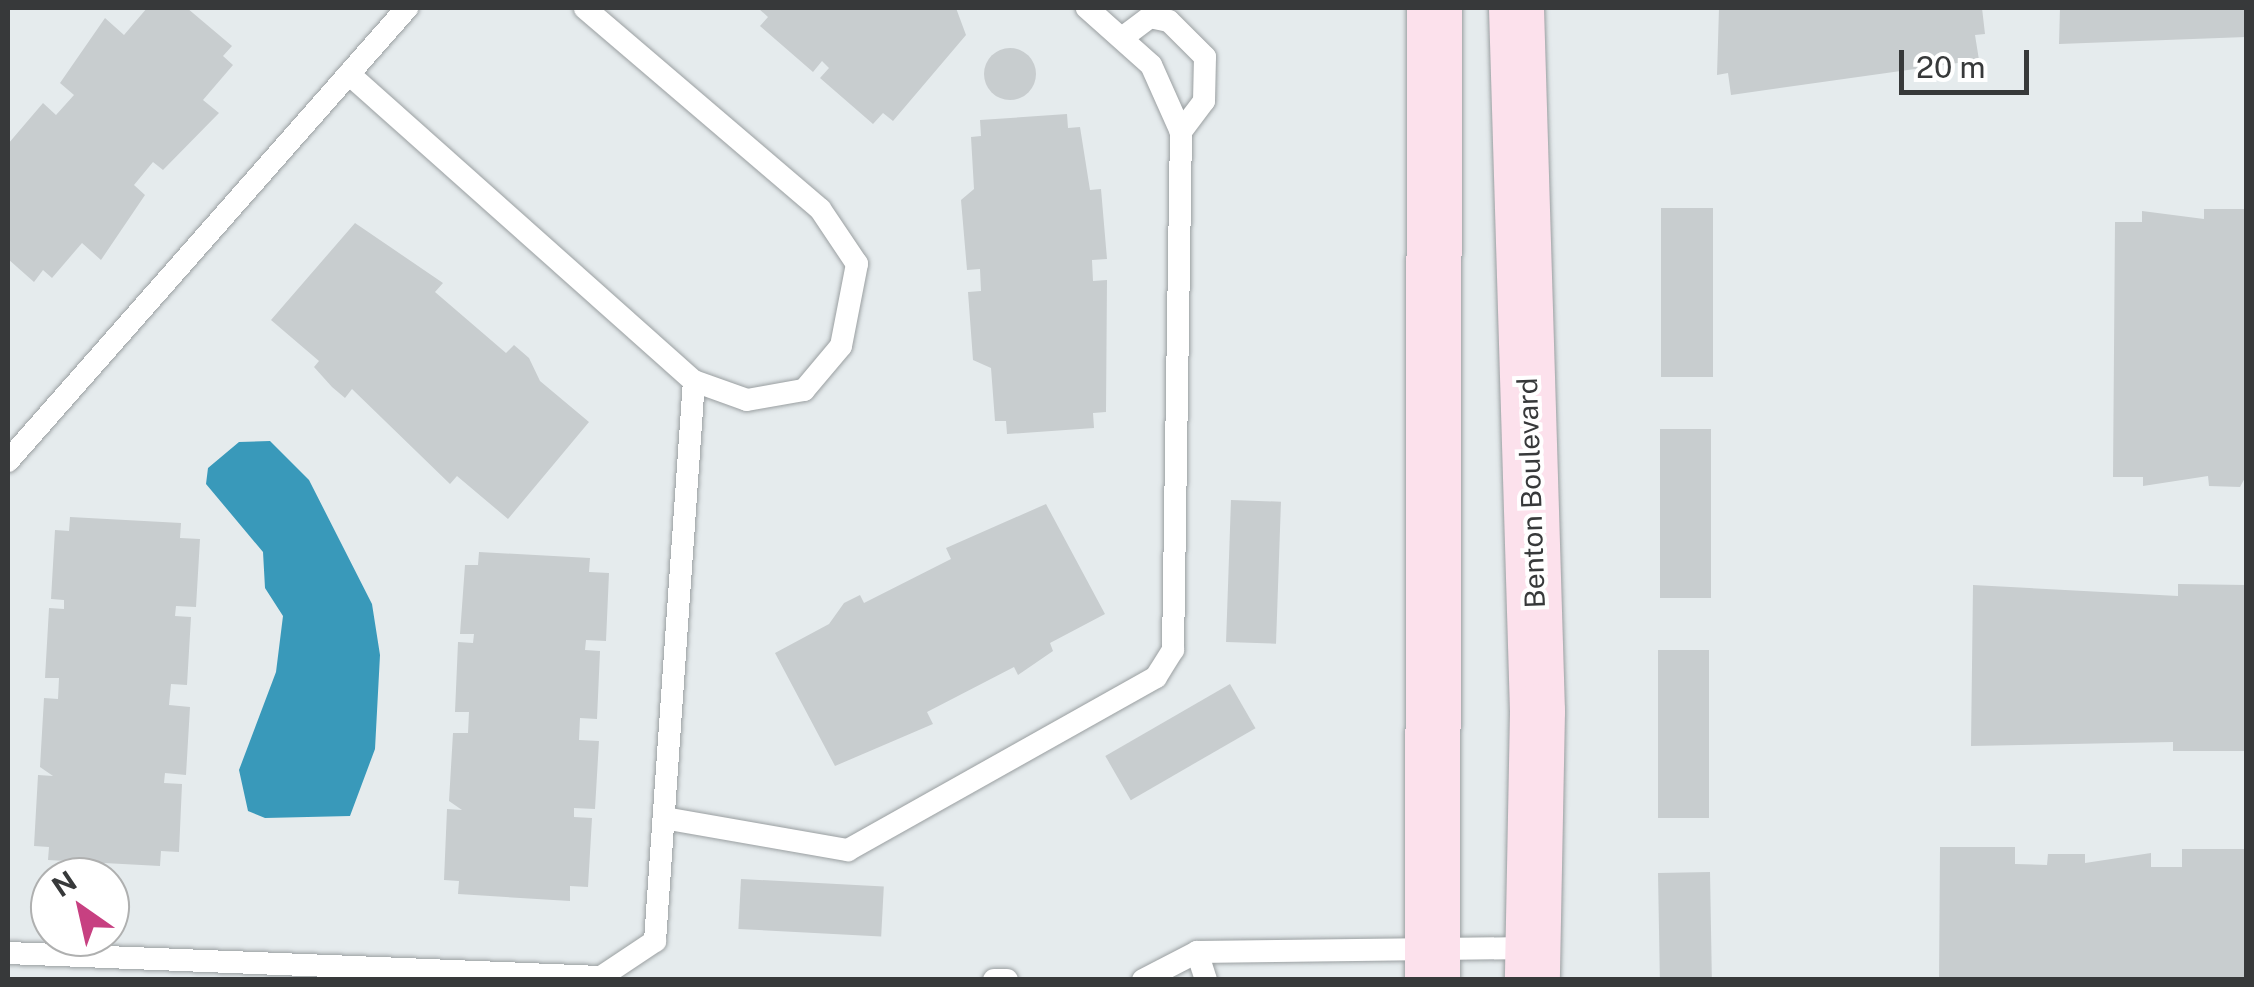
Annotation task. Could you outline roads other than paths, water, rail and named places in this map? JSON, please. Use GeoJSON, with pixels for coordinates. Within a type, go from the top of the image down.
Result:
{"type":"FeatureCollection","features":[{"type":"Feature","properties":{"kind":"street"},"geometry":{"type":"LineString","coordinates":[[1432,967],[1434,8]]}},
{"type":"Feature","properties":{"kind":"street","name":"Benton Boulevard"},"geometry":{"type":"LineString","coordinates":[[1516,8],[1537,710],[1532,964]]}},
{"type":"Feature","properties":{"kind":"lane"},"geometry":{"type":"LineString","coordinates":[[8,461],[407,8]]}},
{"type":"Feature","properties":{"kind":"lane"},"geometry":{"type":"LineString","coordinates":[[349,74],[694,381],[747,400],[804,390],[841,346],[857,264],[820,209],[584,8]]}},
{"type":"Feature","properties":{"kind":"lane"},"geometry":{"type":"LineString","coordinates":[[664,818],[848,850],[1156,677],[1173,650],[1181,132],[1152,65],[1087,8]]}},
{"type":"Feature","properties":{"kind":"lane"},"geometry":{"type":"LineString","coordinates":[[1122,38],[1150,17],[1169,21],[1206,57],[1204,101],[1181,132]]}},
{"type":"Feature","properties":{"kind":"lane"},"geometry":{"type":"LineString","coordinates":[[8,953],[600,977],[655,941],[694,381]]}},
{"type":"Feature","properties":{"kind":"lane"},"geometry":{"type":"LineString","coordinates":[[1197,952],[1206,980]]}},
{"type":"Feature","properties":{"kind":"lane"},"geometry":{"type":"LineString","coordinates":[[1143,980],[1197,952],[1432,967],[1532,964]]}},
{"type":"Feature","properties":{"kind":"lane"},"geometry":{"type":"LineString","coordinates":[[994,980],[1007,980]]}},
{"type":"Feature","properties":{"kind":"water"},"geometry":{"type":"Polygon","coordinates":[[[270,441],[309,480],[372,604],[380,655],[375,749],[350,816],[265,818],[248,811],[239,770],[276,672],[283,616],[265,588],[263,552],[206,484],[208,468],[239,442],[270,441]]]}}]}
